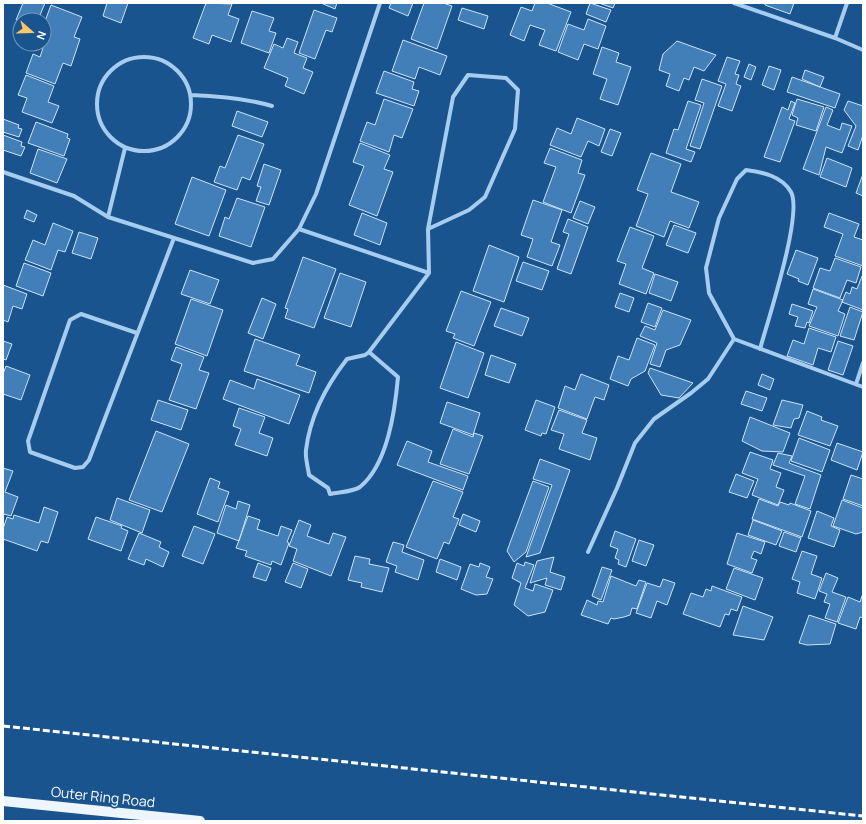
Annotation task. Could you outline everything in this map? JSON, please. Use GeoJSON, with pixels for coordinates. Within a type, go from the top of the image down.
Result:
{"type":"FeatureCollection","features":[{"type":"Feature","properties":{"kind":"main road","name":"Outer Ring Road"},"geometry":{"type":"LineString","coordinates":[[3,801],[200,821]]}},
{"type":"Feature","properties":{"kind":"street"},"geometry":{"type":"LineString","coordinates":[[3,172],[74,196],[108,217],[253,263],[274,259],[300,229],[316,194],[380,3]]}},
{"type":"Feature","properties":{"kind":"street"},"geometry":{"type":"LineString","coordinates":[[734,3],[835,38],[863,50]]}},
{"type":"Feature","properties":{"kind":"street"},"geometry":{"type":"LineString","coordinates":[[835,38],[847,3]]}},
{"type":"Feature","properties":{"kind":"street"},"geometry":{"type":"LineString","coordinates":[[135,58],[152,58],[169,64],[181,75],[191,95],[191,108],[186,126],[175,140],[160,149],[142,152],[125,148],[111,138],[101,124],[97,108],[99,91],[107,75],[119,64],[135,58]]}},
{"type":"Feature","properties":{"kind":"street"},"geometry":{"type":"LineString","coordinates":[[369,352],[398,377],[395,409],[376,468],[359,488],[330,494],[328,488],[309,475],[306,452],[312,424],[323,393],[347,359],[365,355],[369,352],[429,273],[428,229],[453,97],[468,74],[506,78],[518,90],[515,130],[485,197],[469,210],[428,229]]}},
{"type":"Feature","properties":{"kind":"street"},"geometry":{"type":"LineString","coordinates":[[191,95],[226,96],[242,100],[253,100],[272,106]]}},
{"type":"Feature","properties":{"kind":"street"},"geometry":{"type":"LineString","coordinates":[[108,217],[125,148]]}},
{"type":"Feature","properties":{"kind":"street"},"geometry":{"type":"LineString","coordinates":[[760,349],[792,230],[795,203],[792,192],[787,185],[763,172],[746,170],[737,179],[720,218],[706,268],[709,293],[734,339],[760,349],[856,384],[863,387]]}},
{"type":"Feature","properties":{"kind":"street"},"geometry":{"type":"LineString","coordinates":[[300,229],[429,273]]}},
{"type":"Feature","properties":{"kind":"street"},"geometry":{"type":"LineString","coordinates":[[137,333],[81,314],[70,320],[28,441],[30,452],[75,468],[83,467],[89,460],[174,238]]}},
{"type":"Feature","properties":{"kind":"street"},"geometry":{"type":"LineString","coordinates":[[588,552],[617,488],[634,443],[654,419],[691,393],[708,378],[734,339]]}},
{"type":"Feature","properties":{"kind":"street"},"geometry":{"type":"LineString","coordinates":[[856,384],[863,363]]}},
{"type":"Feature","properties":{"kind":"building"},"geometry":{"type":"Polygon","coordinates":[[[23,3],[45,3],[41,12],[19,12],[23,3]]]}},
{"type":"Feature","properties":{"kind":"building"},"geometry":{"type":"Polygon","coordinates":[[[107,3],[128,3],[121,23],[103,16],[107,3]]]}},
{"type":"Feature","properties":{"kind":"building"},"geometry":{"type":"Polygon","coordinates":[[[206,3],[232,4],[228,15],[239,19],[231,42],[212,35],[209,44],[193,38],[206,3]]]}},
{"type":"Feature","properties":{"kind":"building"},"geometry":{"type":"Polygon","coordinates":[[[321,3],[337,3],[335,9],[321,3]]]}},
{"type":"Feature","properties":{"kind":"building"},"geometry":{"type":"Polygon","coordinates":[[[391,3],[413,3],[408,16],[389,8],[391,3]]]}},
{"type":"Feature","properties":{"kind":"building"},"geometry":{"type":"Polygon","coordinates":[[[424,3],[443,3],[452,6],[437,49],[411,39],[424,3]]]}},
{"type":"Feature","properties":{"kind":"building"},"geometry":{"type":"Polygon","coordinates":[[[535,3],[547,3],[571,12],[556,51],[539,45],[545,30],[530,25],[524,41],[510,35],[521,7],[532,11],[535,3]]]}},
{"type":"Feature","properties":{"kind":"building"},"geometry":{"type":"Polygon","coordinates":[[[590,3],[611,10],[606,22],[586,14],[590,3]]]}},
{"type":"Feature","properties":{"kind":"building"},"geometry":{"type":"Polygon","coordinates":[[[599,3],[615,3],[613,8],[599,3]]]}},
{"type":"Feature","properties":{"kind":"building"},"geometry":{"type":"Polygon","coordinates":[[[765,3],[794,3],[790,14],[765,5],[765,3]]]}},
{"type":"Feature","properties":{"kind":"building"},"geometry":{"type":"Polygon","coordinates":[[[51,5],[82,17],[74,37],[80,39],[71,66],[63,63],[55,84],[26,73],[33,54],[40,57],[42,52],[52,52],[52,12],[48,12],[51,5]]]}},
{"type":"Feature","properties":{"kind":"building"},"geometry":{"type":"Polygon","coordinates":[[[462,8],[488,16],[484,29],[458,20],[462,8]]]}},
{"type":"Feature","properties":{"kind":"building"},"geometry":{"type":"Polygon","coordinates":[[[314,10],[337,18],[332,32],[326,30],[315,59],[299,53],[314,10]]]}},
{"type":"Feature","properties":{"kind":"building"},"geometry":{"type":"Polygon","coordinates":[[[252,11],[274,18],[269,31],[276,33],[269,53],[241,43],[252,11]]]}},
{"type":"Feature","properties":{"kind":"building"},"geometry":{"type":"Polygon","coordinates":[[[588,19],[606,26],[598,49],[584,44],[578,60],[558,52],[568,24],[584,30],[588,19]]]}},
{"type":"Feature","properties":{"kind":"building"},"geometry":{"type":"Polygon","coordinates":[[[287,38],[298,42],[294,53],[307,58],[303,68],[313,72],[304,94],[285,86],[288,78],[264,68],[274,44],[283,48],[287,38]]]}},
{"type":"Feature","properties":{"kind":"building"},"geometry":{"type":"Polygon","coordinates":[[[403,40],[447,56],[440,75],[419,67],[415,79],[392,71],[403,40]]]}},
{"type":"Feature","properties":{"kind":"building"},"geometry":{"type":"Polygon","coordinates":[[[677,41],[716,55],[704,71],[694,67],[689,80],[684,78],[679,91],[666,86],[670,74],[659,70],[663,54],[677,41]]]}},
{"type":"Feature","properties":{"kind":"building"},"geometry":{"type":"Polygon","coordinates":[[[602,47],[619,53],[616,62],[631,67],[618,105],[600,99],[607,79],[593,74],[602,47]]]}},
{"type":"Feature","properties":{"kind":"building"},"geometry":{"type":"Polygon","coordinates":[[[727,57],[740,61],[735,74],[739,75],[736,84],[741,86],[732,111],[718,106],[726,84],[718,81],[727,57]]]}},
{"type":"Feature","properties":{"kind":"building"},"geometry":{"type":"Polygon","coordinates":[[[749,64],[756,67],[751,80],[744,77],[749,64]]]}},
{"type":"Feature","properties":{"kind":"building"},"geometry":{"type":"Polygon","coordinates":[[[769,66],[781,70],[774,90],[762,85],[769,66]]]}},
{"type":"Feature","properties":{"kind":"building"},"geometry":{"type":"Polygon","coordinates":[[[805,70],[824,77],[820,87],[802,79],[805,70]]]}},
{"type":"Feature","properties":{"kind":"building"},"geometry":{"type":"Polygon","coordinates":[[[384,71],[414,82],[412,89],[419,91],[414,106],[376,93],[384,71]]]}},
{"type":"Feature","properties":{"kind":"building"},"geometry":{"type":"Polygon","coordinates":[[[26,75],[54,86],[48,102],[59,106],[52,123],[22,112],[27,98],[18,95],[26,75]]]}},
{"type":"Feature","properties":{"kind":"building"},"geometry":{"type":"Polygon","coordinates":[[[792,77],[840,94],[835,108],[787,92],[792,77]]]}},
{"type":"Feature","properties":{"kind":"building"},"geometry":{"type":"Polygon","coordinates":[[[702,79],[722,86],[700,149],[690,146],[704,103],[695,100],[702,79]]]}},
{"type":"Feature","properties":{"kind":"building"},"geometry":{"type":"Polygon","coordinates":[[[384,99],[413,109],[402,138],[394,135],[389,152],[360,141],[367,122],[375,125],[384,99]]]}},
{"type":"Feature","properties":{"kind":"building"},"geometry":{"type":"Polygon","coordinates":[[[797,99],[824,107],[816,131],[796,125],[798,118],[792,115],[797,99]]]}},
{"type":"Feature","properties":{"kind":"building"},"geometry":{"type":"Polygon","coordinates":[[[688,101],[701,105],[686,149],[695,152],[691,162],[666,153],[674,129],[678,130],[688,101]]]}},
{"type":"Feature","properties":{"kind":"building"},"geometry":{"type":"Polygon","coordinates":[[[791,101],[795,103],[789,119],[795,121],[780,162],[764,157],[782,107],[788,110],[791,101]]]}},
{"type":"Feature","properties":{"kind":"building"},"geometry":{"type":"Polygon","coordinates":[[[848,101],[863,106],[863,135],[858,150],[848,146],[856,126],[844,110],[848,101]]]}},
{"type":"Feature","properties":{"kind":"building"},"geometry":{"type":"Polygon","coordinates":[[[826,107],[833,110],[827,125],[840,130],[842,123],[852,126],[842,153],[826,147],[819,175],[803,169],[826,107]]]}},
{"type":"Feature","properties":{"kind":"building"},"geometry":{"type":"Polygon","coordinates":[[[237,111],[268,122],[262,137],[232,126],[237,111]]]}},
{"type":"Feature","properties":{"kind":"building"},"geometry":{"type":"Polygon","coordinates":[[[577,118],[605,129],[599,146],[588,141],[581,157],[550,145],[557,128],[571,134],[577,118]]]}},
{"type":"Feature","properties":{"kind":"building"},"geometry":{"type":"Polygon","coordinates":[[[3,119],[19,125],[18,128],[22,129],[19,137],[3,132],[3,119]]]}},
{"type":"Feature","properties":{"kind":"building"},"geometry":{"type":"Polygon","coordinates":[[[36,122],[68,134],[67,138],[70,139],[64,156],[28,143],[36,122]]]}},
{"type":"Feature","properties":{"kind":"building"},"geometry":{"type":"Polygon","coordinates":[[[610,129],[621,133],[612,156],[601,152],[610,129]]]}},
{"type":"Feature","properties":{"kind":"building"},"geometry":{"type":"Polygon","coordinates":[[[3,135],[22,142],[21,146],[25,147],[21,156],[3,150],[3,135]]]}},
{"type":"Feature","properties":{"kind":"building"},"geometry":{"type":"Polygon","coordinates":[[[238,135],[264,144],[250,180],[242,177],[237,190],[214,182],[220,166],[225,168],[238,135]]]}},
{"type":"Feature","properties":{"kind":"building"},"geometry":{"type":"Polygon","coordinates":[[[360,143],[390,155],[384,169],[393,172],[377,216],[349,205],[364,166],[353,162],[360,143]]]}},
{"type":"Feature","properties":{"kind":"building"},"geometry":{"type":"Polygon","coordinates":[[[550,148],[582,160],[578,173],[585,175],[571,213],[543,202],[556,167],[544,163],[550,148]]]}},
{"type":"Feature","properties":{"kind":"building"},"geometry":{"type":"Polygon","coordinates":[[[38,149],[67,159],[57,183],[30,173],[38,149]]]}},
{"type":"Feature","properties":{"kind":"building"},"geometry":{"type":"Polygon","coordinates":[[[651,153],[681,164],[671,192],[699,202],[689,228],[670,221],[664,237],[636,226],[648,194],[637,190],[651,153]]]}},
{"type":"Feature","properties":{"kind":"building"},"geometry":{"type":"Polygon","coordinates":[[[827,158],[852,168],[846,187],[820,177],[827,158]]]}},
{"type":"Feature","properties":{"kind":"building"},"geometry":{"type":"Polygon","coordinates":[[[264,164],[281,170],[269,205],[256,201],[261,187],[257,186],[264,164]]]}},
{"type":"Feature","properties":{"kind":"building"},"geometry":{"type":"Polygon","coordinates":[[[863,174],[863,196],[856,193],[863,174]]]}},
{"type":"Feature","properties":{"kind":"building"},"geometry":{"type":"Polygon","coordinates":[[[192,177],[226,190],[209,236],[175,224],[192,177]]]}},
{"type":"Feature","properties":{"kind":"building"},"geometry":{"type":"Polygon","coordinates":[[[237,198],[265,207],[251,247],[219,236],[225,217],[229,219],[237,198]]]}},
{"type":"Feature","properties":{"kind":"building"},"geometry":{"type":"Polygon","coordinates":[[[533,200],[562,210],[551,242],[560,245],[552,266],[527,257],[533,239],[521,235],[533,200]]]}},
{"type":"Feature","properties":{"kind":"building"},"geometry":{"type":"Polygon","coordinates":[[[580,201],[595,207],[588,224],[573,218],[580,201]]]}},
{"type":"Feature","properties":{"kind":"building"},"geometry":{"type":"Polygon","coordinates":[[[27,210],[37,215],[34,222],[24,218],[27,210]]]}},
{"type":"Feature","properties":{"kind":"building"},"geometry":{"type":"Polygon","coordinates":[[[362,213],[387,223],[380,245],[354,235],[362,213]]]}},
{"type":"Feature","properties":{"kind":"building"},"geometry":{"type":"Polygon","coordinates":[[[829,213],[859,224],[854,237],[863,240],[863,266],[835,256],[843,234],[824,227],[829,213]]]}},
{"type":"Feature","properties":{"kind":"building"},"geometry":{"type":"Polygon","coordinates":[[[568,219],[588,227],[571,274],[557,269],[569,234],[563,232],[568,219]]]}},
{"type":"Feature","properties":{"kind":"building"},"geometry":{"type":"Polygon","coordinates":[[[53,223],[73,231],[65,252],[58,250],[51,270],[25,260],[33,240],[45,245],[53,223]]]}},
{"type":"Feature","properties":{"kind":"building"},"geometry":{"type":"Polygon","coordinates":[[[674,225],[696,233],[688,253],[666,245],[674,225]]]}},
{"type":"Feature","properties":{"kind":"building"},"geometry":{"type":"Polygon","coordinates":[[[630,227],[654,236],[642,268],[654,273],[646,294],[619,284],[626,264],[617,261],[630,227]]]}},
{"type":"Feature","properties":{"kind":"building"},"geometry":{"type":"Polygon","coordinates":[[[79,232],[98,238],[91,259],[72,253],[79,232]]]}},
{"type":"Feature","properties":{"kind":"building"},"geometry":{"type":"Polygon","coordinates":[[[489,245],[519,257],[504,302],[473,291],[489,245]]]}},
{"type":"Feature","properties":{"kind":"building"},"geometry":{"type":"Polygon","coordinates":[[[796,250],[818,258],[808,285],[787,274],[796,250]]]}},
{"type":"Feature","properties":{"kind":"building"},"geometry":{"type":"Polygon","coordinates":[[[303,257],[336,269],[314,328],[285,318],[288,309],[285,308],[303,257]]]}},
{"type":"Feature","properties":{"kind":"building"},"geometry":{"type":"Polygon","coordinates":[[[835,258],[861,267],[856,283],[847,280],[840,298],[813,288],[820,268],[830,271],[835,258]]]}},
{"type":"Feature","properties":{"kind":"building"},"geometry":{"type":"Polygon","coordinates":[[[523,262],[549,271],[542,290],[516,281],[523,262]]]}},
{"type":"Feature","properties":{"kind":"building"},"geometry":{"type":"Polygon","coordinates":[[[24,263],[51,273],[43,296],[16,286],[24,263]]]}},
{"type":"Feature","properties":{"kind":"building"},"geometry":{"type":"Polygon","coordinates":[[[190,270],[219,280],[210,304],[181,294],[190,270]]]}},
{"type":"Feature","properties":{"kind":"building"},"geometry":{"type":"Polygon","coordinates":[[[340,273],[366,282],[351,327],[324,318],[340,273]]]}},
{"type":"Feature","properties":{"kind":"building"},"geometry":{"type":"Polygon","coordinates":[[[655,274],[678,282],[671,301],[649,293],[655,274]]]}},
{"type":"Feature","properties":{"kind":"building"},"geometry":{"type":"Polygon","coordinates":[[[862,276],[863,310],[842,302],[846,292],[850,294],[852,287],[857,289],[862,276]]]}},
{"type":"Feature","properties":{"kind":"building"},"geometry":{"type":"Polygon","coordinates":[[[3,285],[27,294],[22,309],[13,306],[8,322],[3,320],[3,285]]]}},
{"type":"Feature","properties":{"kind":"building"},"geometry":{"type":"Polygon","coordinates":[[[813,289],[843,300],[838,311],[845,314],[838,336],[809,326],[817,307],[808,304],[813,289]]]}},
{"type":"Feature","properties":{"kind":"building"},"geometry":{"type":"Polygon","coordinates":[[[461,291],[491,302],[474,346],[453,338],[455,334],[446,331],[461,291]]]}},
{"type":"Feature","properties":{"kind":"building"},"geometry":{"type":"Polygon","coordinates":[[[620,293],[634,298],[629,312],[615,307],[620,293]]]}},
{"type":"Feature","properties":{"kind":"building"},"geometry":{"type":"Polygon","coordinates":[[[262,298],[276,304],[263,339],[248,333],[262,298]]]}},
{"type":"Feature","properties":{"kind":"building"},"geometry":{"type":"Polygon","coordinates":[[[191,299],[223,310],[207,356],[175,344],[191,299]]]}},
{"type":"Feature","properties":{"kind":"building"},"geometry":{"type":"Polygon","coordinates":[[[648,303],[662,308],[655,327],[641,322],[648,303]]]}},
{"type":"Feature","properties":{"kind":"building"},"geometry":{"type":"Polygon","coordinates":[[[792,304],[813,311],[809,323],[807,322],[805,328],[795,326],[798,317],[789,314],[792,304]]]}},
{"type":"Feature","properties":{"kind":"building"},"geometry":{"type":"Polygon","coordinates":[[[850,307],[863,312],[854,340],[840,336],[850,307]]]}},
{"type":"Feature","properties":{"kind":"building"},"geometry":{"type":"Polygon","coordinates":[[[501,308],[529,318],[522,336],[494,326],[501,308]]]}},
{"type":"Feature","properties":{"kind":"building"},"geometry":{"type":"Polygon","coordinates":[[[663,310],[691,320],[680,345],[666,350],[660,367],[650,364],[657,343],[640,336],[645,326],[655,330],[663,310]]]}},
{"type":"Feature","properties":{"kind":"building"},"geometry":{"type":"Polygon","coordinates":[[[809,328],[836,337],[831,352],[818,348],[813,365],[787,356],[793,340],[804,344],[809,328]]]}},
{"type":"Feature","properties":{"kind":"building"},"geometry":{"type":"Polygon","coordinates":[[[637,338],[655,345],[645,371],[631,379],[628,386],[610,379],[618,356],[629,360],[637,338]]]}},
{"type":"Feature","properties":{"kind":"building"},"geometry":{"type":"Polygon","coordinates":[[[255,339],[300,355],[296,365],[316,372],[309,393],[244,371],[255,339]]]}},
{"type":"Feature","properties":{"kind":"building"},"geometry":{"type":"Polygon","coordinates":[[[3,341],[12,344],[6,360],[3,359],[3,341]]]}},
{"type":"Feature","properties":{"kind":"building"},"geometry":{"type":"Polygon","coordinates":[[[838,341],[853,346],[843,375],[828,370],[838,341]]]}},
{"type":"Feature","properties":{"kind":"building"},"geometry":{"type":"Polygon","coordinates":[[[456,342],[484,353],[468,398],[440,388],[456,342]]]}},
{"type":"Feature","properties":{"kind":"building"},"geometry":{"type":"Polygon","coordinates":[[[176,347],[204,357],[199,370],[209,373],[196,409],[169,400],[182,364],[171,360],[176,347]]]}},
{"type":"Feature","properties":{"kind":"building"},"geometry":{"type":"Polygon","coordinates":[[[491,355],[516,364],[509,383],[485,375],[491,355]]]}},
{"type":"Feature","properties":{"kind":"building"},"geometry":{"type":"Polygon","coordinates":[[[6,366],[30,375],[21,400],[3,394],[3,374],[6,366]]]}},
{"type":"Feature","properties":{"kind":"building"},"geometry":{"type":"Polygon","coordinates":[[[650,368],[693,383],[679,398],[661,395],[648,373],[650,368]]]}},
{"type":"Feature","properties":{"kind":"building"},"geometry":{"type":"Polygon","coordinates":[[[581,374],[609,385],[604,400],[595,397],[587,419],[558,408],[565,386],[575,390],[581,374]]]}},
{"type":"Feature","properties":{"kind":"building"},"geometry":{"type":"Polygon","coordinates":[[[762,374],[774,379],[770,390],[758,385],[762,374]]]}},
{"type":"Feature","properties":{"kind":"building"},"geometry":{"type":"Polygon","coordinates":[[[257,379],[300,395],[289,424],[223,399],[230,380],[254,389],[257,379]]]}},
{"type":"Feature","properties":{"kind":"building"},"geometry":{"type":"Polygon","coordinates":[[[746,391],[767,398],[762,411],[741,404],[746,391]]]}},
{"type":"Feature","properties":{"kind":"building"},"geometry":{"type":"Polygon","coordinates":[[[158,400],[188,410],[181,430],[151,420],[158,400]]]}},
{"type":"Feature","properties":{"kind":"building"},"geometry":{"type":"Polygon","coordinates":[[[536,400],[555,407],[546,434],[542,433],[541,436],[525,430],[536,400]]]}},
{"type":"Feature","properties":{"kind":"building"},"geometry":{"type":"Polygon","coordinates":[[[782,400],[803,405],[799,418],[794,419],[791,428],[773,425],[782,400]]]}},
{"type":"Feature","properties":{"kind":"building"},"geometry":{"type":"Polygon","coordinates":[[[447,402],[480,413],[473,435],[440,423],[447,402]]]}},
{"type":"Feature","properties":{"kind":"building"},"geometry":{"type":"Polygon","coordinates":[[[239,408],[265,417],[259,433],[273,438],[267,456],[235,445],[241,429],[233,426],[239,408]]]}},
{"type":"Feature","properties":{"kind":"building"},"geometry":{"type":"Polygon","coordinates":[[[559,410],[587,420],[582,433],[597,438],[590,460],[559,449],[564,434],[551,430],[559,410]]]}},
{"type":"Feature","properties":{"kind":"building"},"geometry":{"type":"Polygon","coordinates":[[[807,411],[822,417],[821,420],[838,426],[830,446],[798,435],[807,411]]]}},
{"type":"Feature","properties":{"kind":"building"},"geometry":{"type":"Polygon","coordinates":[[[750,417],[790,433],[783,452],[762,451],[742,441],[750,417]]]}},
{"type":"Feature","properties":{"kind":"building"},"geometry":{"type":"Polygon","coordinates":[[[453,429],[473,437],[474,433],[483,436],[469,474],[440,464],[453,429]]]}},
{"type":"Feature","properties":{"kind":"building"},"geometry":{"type":"Polygon","coordinates":[[[156,431],[189,444],[162,512],[129,500],[156,431]]]}},
{"type":"Feature","properties":{"kind":"building"},"geometry":{"type":"Polygon","coordinates":[[[799,438],[830,450],[822,472],[791,461],[799,438]]]}},
{"type":"Feature","properties":{"kind":"building"},"geometry":{"type":"Polygon","coordinates":[[[407,441],[432,451],[428,462],[468,476],[463,490],[397,465],[407,441]]]}},
{"type":"Feature","properties":{"kind":"building"},"geometry":{"type":"Polygon","coordinates":[[[837,443],[863,452],[857,470],[831,460],[837,443]]]}},
{"type":"Feature","properties":{"kind":"building"},"geometry":{"type":"Polygon","coordinates":[[[750,452],[773,460],[770,469],[781,473],[776,487],[784,490],[778,505],[752,495],[758,479],[742,473],[750,452]]]}},
{"type":"Feature","properties":{"kind":"building"},"geometry":{"type":"Polygon","coordinates":[[[778,453],[792,456],[789,463],[821,475],[810,509],[795,504],[805,476],[773,465],[778,453]]]}},
{"type":"Feature","properties":{"kind":"building"},"geometry":{"type":"Polygon","coordinates":[[[540,459],[570,470],[540,553],[526,557],[552,485],[533,479],[540,459]]]}},
{"type":"Feature","properties":{"kind":"building"},"geometry":{"type":"Polygon","coordinates":[[[3,468],[13,471],[5,492],[18,497],[11,516],[4,514],[3,518],[3,468]]]}},
{"type":"Feature","properties":{"kind":"building"},"geometry":{"type":"Polygon","coordinates":[[[736,474],[754,481],[747,498],[729,492],[736,474]]]}},
{"type":"Feature","properties":{"kind":"building"},"geometry":{"type":"Polygon","coordinates":[[[851,475],[863,479],[863,506],[843,499],[851,475]]]}},
{"type":"Feature","properties":{"kind":"building"},"geometry":{"type":"Polygon","coordinates":[[[210,478],[220,482],[218,488],[229,492],[218,522],[197,514],[210,478]]]}},
{"type":"Feature","properties":{"kind":"building"},"geometry":{"type":"Polygon","coordinates":[[[433,481],[463,492],[453,517],[459,519],[449,544],[444,542],[437,559],[406,547],[433,481]]]}},
{"type":"Feature","properties":{"kind":"building"},"geometry":{"type":"Polygon","coordinates":[[[533,481],[549,487],[526,552],[514,562],[507,551],[533,481]]]}},
{"type":"Feature","properties":{"kind":"building"},"geometry":{"type":"Polygon","coordinates":[[[117,498],[150,510],[142,533],[110,520],[117,498]]]}},
{"type":"Feature","properties":{"kind":"building"},"geometry":{"type":"Polygon","coordinates":[[[759,499],[778,506],[780,502],[789,505],[790,503],[811,511],[802,537],[752,519],[759,499]]]}},
{"type":"Feature","properties":{"kind":"building"},"geometry":{"type":"Polygon","coordinates":[[[842,500],[863,508],[863,532],[856,534],[833,526],[842,500]]]}},
{"type":"Feature","properties":{"kind":"building"},"geometry":{"type":"Polygon","coordinates":[[[238,501],[250,505],[239,541],[217,533],[226,505],[236,509],[238,501]]]}},
{"type":"Feature","properties":{"kind":"building"},"geometry":{"type":"Polygon","coordinates":[[[44,507],[58,512],[48,543],[41,541],[37,551],[3,539],[3,529],[7,517],[13,519],[14,515],[39,523],[44,507]]]}},
{"type":"Feature","properties":{"kind":"building"},"geometry":{"type":"Polygon","coordinates":[[[817,511],[834,518],[831,526],[840,530],[834,547],[808,538],[817,511]]]}},
{"type":"Feature","properties":{"kind":"building"},"geometry":{"type":"Polygon","coordinates":[[[463,514],[480,521],[476,532],[459,525],[463,514]]]}},
{"type":"Feature","properties":{"kind":"building"},"geometry":{"type":"Polygon","coordinates":[[[248,516],[260,520],[257,529],[278,536],[281,526],[292,530],[281,565],[272,561],[271,565],[245,556],[247,551],[236,548],[248,516]]]}},
{"type":"Feature","properties":{"kind":"building"},"geometry":{"type":"Polygon","coordinates":[[[96,517],[122,526],[121,528],[128,531],[121,551],[88,539],[96,517]]]}},
{"type":"Feature","properties":{"kind":"building"},"geometry":{"type":"Polygon","coordinates":[[[299,520],[311,525],[307,536],[329,544],[333,533],[346,537],[331,576],[293,561],[297,549],[289,546],[299,520]]]}},
{"type":"Feature","properties":{"kind":"building"},"geometry":{"type":"Polygon","coordinates":[[[753,520],[782,531],[776,545],[748,535],[753,520]]]}},
{"type":"Feature","properties":{"kind":"building"},"geometry":{"type":"Polygon","coordinates":[[[194,526],[215,534],[203,564],[182,556],[194,526]]]}},
{"type":"Feature","properties":{"kind":"building"},"geometry":{"type":"Polygon","coordinates":[[[615,531],[636,539],[626,567],[618,564],[619,560],[615,558],[618,549],[610,546],[615,531]]]}},
{"type":"Feature","properties":{"kind":"building"},"geometry":{"type":"Polygon","coordinates":[[[784,532],[801,538],[796,552],[779,546],[784,532]]]}},
{"type":"Feature","properties":{"kind":"building"},"geometry":{"type":"Polygon","coordinates":[[[139,533],[161,542],[159,547],[169,552],[163,567],[146,559],[144,565],[128,559],[139,533]]]}},
{"type":"Feature","properties":{"kind":"building"},"geometry":{"type":"Polygon","coordinates":[[[737,533],[765,542],[761,554],[754,551],[751,558],[757,560],[752,573],[727,564],[737,533]]]}},
{"type":"Feature","properties":{"kind":"building"},"geometry":{"type":"Polygon","coordinates":[[[639,540],[654,545],[646,566],[632,561],[639,540]]]}},
{"type":"Feature","properties":{"kind":"building"},"geometry":{"type":"Polygon","coordinates":[[[393,542],[404,545],[402,552],[424,560],[418,580],[395,572],[397,566],[386,562],[393,542]]]}},
{"type":"Feature","properties":{"kind":"building"},"geometry":{"type":"Polygon","coordinates":[[[802,551],[817,556],[811,574],[822,578],[815,599],[797,593],[800,582],[792,579],[802,551]]]}},
{"type":"Feature","properties":{"kind":"building"},"geometry":{"type":"Polygon","coordinates":[[[355,556],[370,559],[369,564],[389,568],[382,592],[361,587],[362,583],[348,580],[355,556]]]}},
{"type":"Feature","properties":{"kind":"building"},"geometry":{"type":"Polygon","coordinates":[[[554,557],[550,572],[565,577],[561,590],[545,585],[547,578],[530,583],[537,561],[554,557]]]}},
{"type":"Feature","properties":{"kind":"building"},"geometry":{"type":"Polygon","coordinates":[[[440,559],[461,567],[457,580],[436,572],[440,559]]]}},
{"type":"Feature","properties":{"kind":"building"},"geometry":{"type":"Polygon","coordinates":[[[525,562],[534,565],[525,588],[533,591],[535,584],[553,590],[545,612],[528,616],[514,605],[521,583],[512,578],[517,563],[524,566],[525,562]]]}},
{"type":"Feature","properties":{"kind":"building"},"geometry":{"type":"Polygon","coordinates":[[[258,563],[271,568],[266,581],[253,577],[258,563]]]}},
{"type":"Feature","properties":{"kind":"building"},"geometry":{"type":"Polygon","coordinates":[[[293,563],[308,569],[301,588],[285,582],[293,563]]]}},
{"type":"Feature","properties":{"kind":"building"},"geometry":{"type":"Polygon","coordinates":[[[480,563],[490,567],[486,577],[493,579],[487,594],[476,595],[461,589],[470,564],[479,567],[480,563]]]}},
{"type":"Feature","properties":{"kind":"building"},"geometry":{"type":"Polygon","coordinates":[[[602,567],[612,570],[601,600],[592,596],[602,567]]]}},
{"type":"Feature","properties":{"kind":"building"},"geometry":{"type":"Polygon","coordinates":[[[734,568],[763,578],[755,600],[726,589],[734,568]]]}},
{"type":"Feature","properties":{"kind":"building"},"geometry":{"type":"Polygon","coordinates":[[[826,573],[838,578],[832,592],[846,597],[837,622],[825,618],[830,604],[824,602],[827,594],[819,591],[826,573]]]}},
{"type":"Feature","properties":{"kind":"building"},"geometry":{"type":"Polygon","coordinates":[[[611,576],[636,586],[639,580],[646,582],[637,609],[632,608],[630,615],[614,619],[611,618],[608,624],[581,615],[587,600],[597,605],[598,601],[603,602],[611,576]]]}},
{"type":"Feature","properties":{"kind":"building"},"geometry":{"type":"Polygon","coordinates":[[[663,579],[675,583],[667,605],[657,601],[651,618],[636,613],[647,583],[660,587],[663,579]]]}},
{"type":"Feature","properties":{"kind":"building"},"geometry":{"type":"Polygon","coordinates":[[[712,586],[742,597],[737,611],[731,609],[729,615],[725,614],[720,627],[683,614],[691,593],[703,597],[706,589],[711,591],[712,586]]]}},
{"type":"Feature","properties":{"kind":"building"},"geometry":{"type":"Polygon","coordinates":[[[863,593],[863,618],[860,617],[856,629],[838,623],[848,597],[860,602],[863,593]]]}},
{"type":"Feature","properties":{"kind":"building"},"geometry":{"type":"Polygon","coordinates":[[[743,606],[773,617],[764,640],[733,635],[743,606]]]}},
{"type":"Feature","properties":{"kind":"building"},"geometry":{"type":"Polygon","coordinates":[[[809,615],[836,624],[830,644],[807,645],[799,643],[809,615]]]}},
{"type":"Feature","properties":{"kind":"railway"},"geometry":{"type":"LineString","coordinates":[[3,726],[863,816]]}}]}
